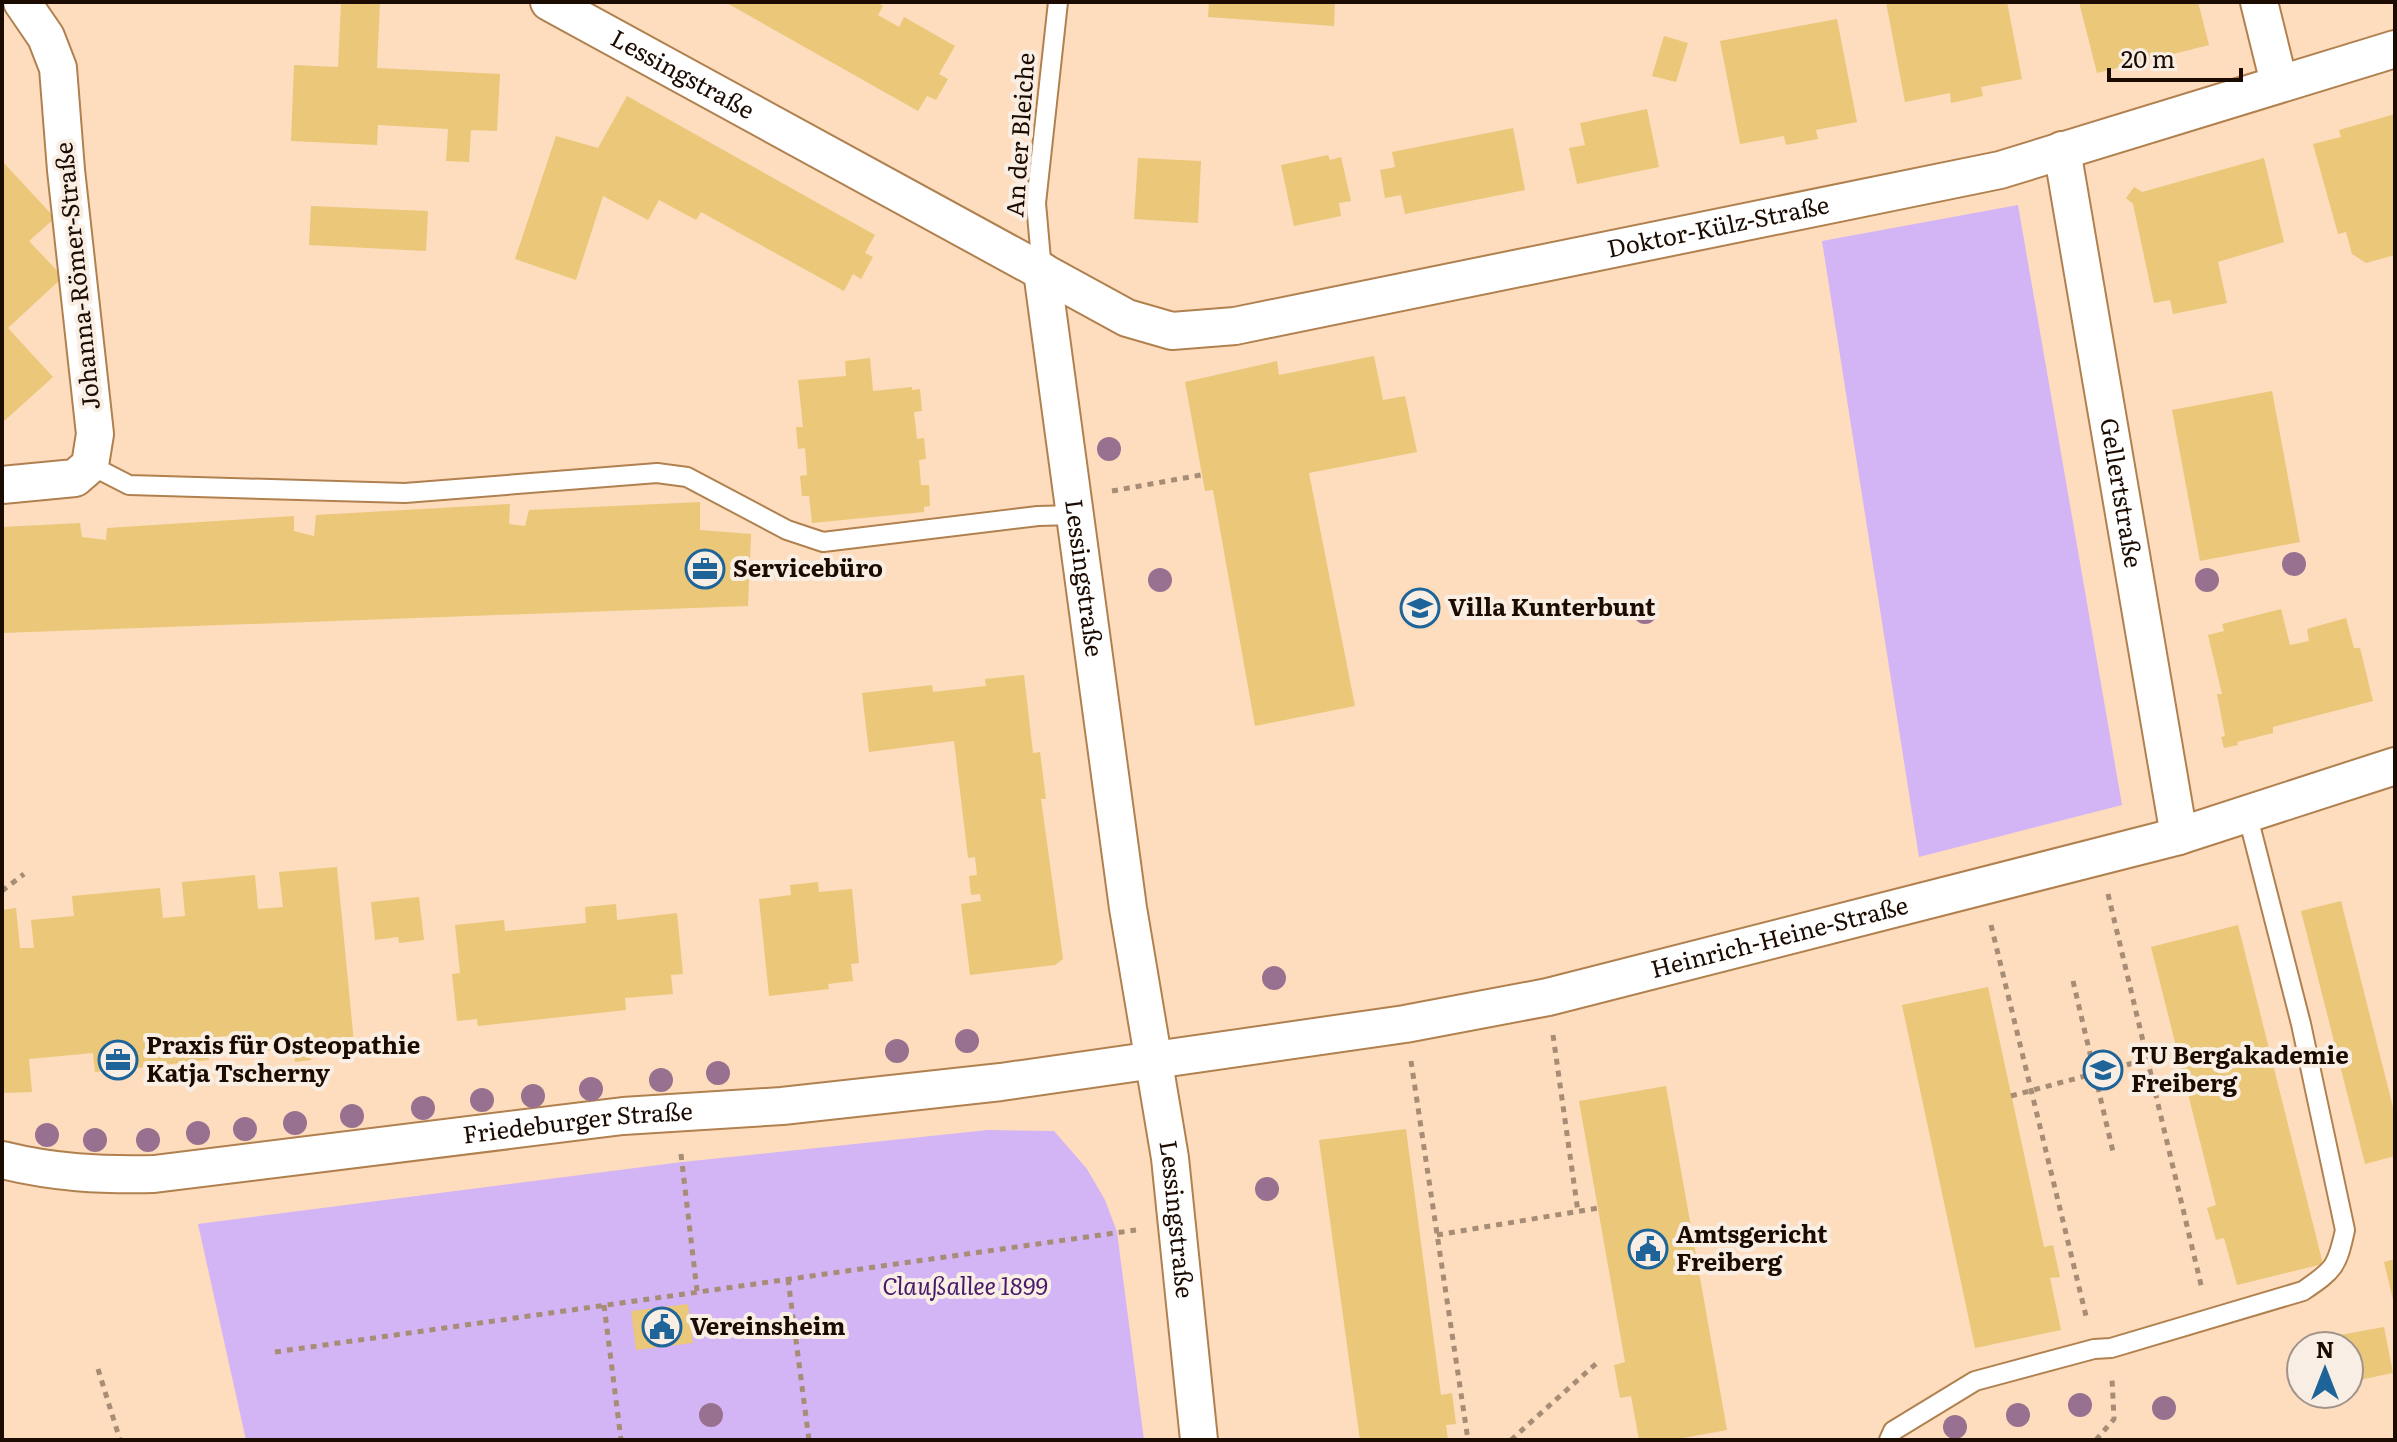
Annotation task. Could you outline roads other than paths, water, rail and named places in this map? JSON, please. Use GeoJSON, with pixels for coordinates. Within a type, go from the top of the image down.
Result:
{"type":"FeatureCollection","features":[{"type":"Feature","properties":{"kind":"street","name":"Johanna-Römer-Straße"},"geometry":{"type":"LineString","coordinates":[[22,2],[46,37],[58,68],[95,434],[90,465]]}},
{"type":"Feature","properties":{"kind":"street","name":"Lessingstraße"},"geometry":{"type":"LineString","coordinates":[[549,2],[1042,271],[1128,908],[1170,1158],[1199,1440]]}},
{"type":"Feature","properties":{"kind":"street"},"geometry":{"type":"LineString","coordinates":[[2259,2],[2279,83]]}},
{"type":"Feature","properties":{"kind":"street","name":"Doktor-Külz-Straße"},"geometry":{"type":"LineString","coordinates":[[1042,271],[1127,318],[1172,331],[1235,326],[2000,170],[2395,49]]}},
{"type":"Feature","properties":{"kind":"street","name":"Gellertstraße"},"geometry":{"type":"LineString","coordinates":[[2062,150],[2179,836]]}},
{"type":"Feature","properties":{"kind":"street"},"geometry":{"type":"LineString","coordinates":[[2,485],[75,478],[90,465]]}},
{"type":"Feature","properties":{"kind":"street","name":"Heinrich-Heine-Straße"},"geometry":{"type":"LineString","coordinates":[[1153,1060],[1405,1024],[1548,997],[2179,836],[2395,766]]}},
{"type":"Feature","properties":{"kind":"street","name":"Friedeburger Straße"},"geometry":{"type":"LineString","coordinates":[[2,1160],[45,1170],[95,1176],[154,1174],[623,1116],[782,1106],[939,1089],[1153,1060]]}},
{"type":"Feature","properties":{"kind":"lane","name":"An der Bleiche"},"geometry":{"type":"LineString","coordinates":[[1042,271],[1036,203],[1058,2]]}},
{"type":"Feature","properties":{"kind":"lane"},"geometry":{"type":"LineString","coordinates":[[90,465],[129,485],[405,493],[657,473],[687,477],[787,530],[823,542],[1038,516],[1073,506]]}},
{"type":"Feature","properties":{"kind":"lane"},"geometry":{"type":"LineString","coordinates":[[1889,1440],[1893,1431],[1975,1381],[2102,1349],[2303,1291],[2330,1273],[2339,1256],[2345,1230],[2301,1024],[2247,813]]}},
{"type":"Feature","properties":{"kind":"place","name":"Servicebüro"},"geometry":{"type":"Point","coordinates":[705,569]}},
{"type":"Feature","properties":{"kind":"place","name":"Villa Kunterbunt"},"geometry":{"type":"Point","coordinates":[1420,608]}},
{"type":"Feature","properties":{"kind":"place","name":"Praxis für Osteopathie Katja Tscherny"},"geometry":{"type":"Point","coordinates":[118,1060]}},
{"type":"Feature","properties":{"kind":"place","name":"TU Bergakademie Freiberg"},"geometry":{"type":"Point","coordinates":[2103,1070]}},
{"type":"Feature","properties":{"kind":"place","name":"Amtsgericht Freiberg"},"geometry":{"type":"Point","coordinates":[1648,1249]}},
{"type":"Feature","properties":{"kind":"place","name":"Vereinsheim"},"geometry":{"type":"Point","coordinates":[662,1327]}},
{"type":"Feature","properties":{"kind":"park label","name":"Claußallee 1899"},"geometry":{"type":"Point","coordinates":[965,1287]}}]}
